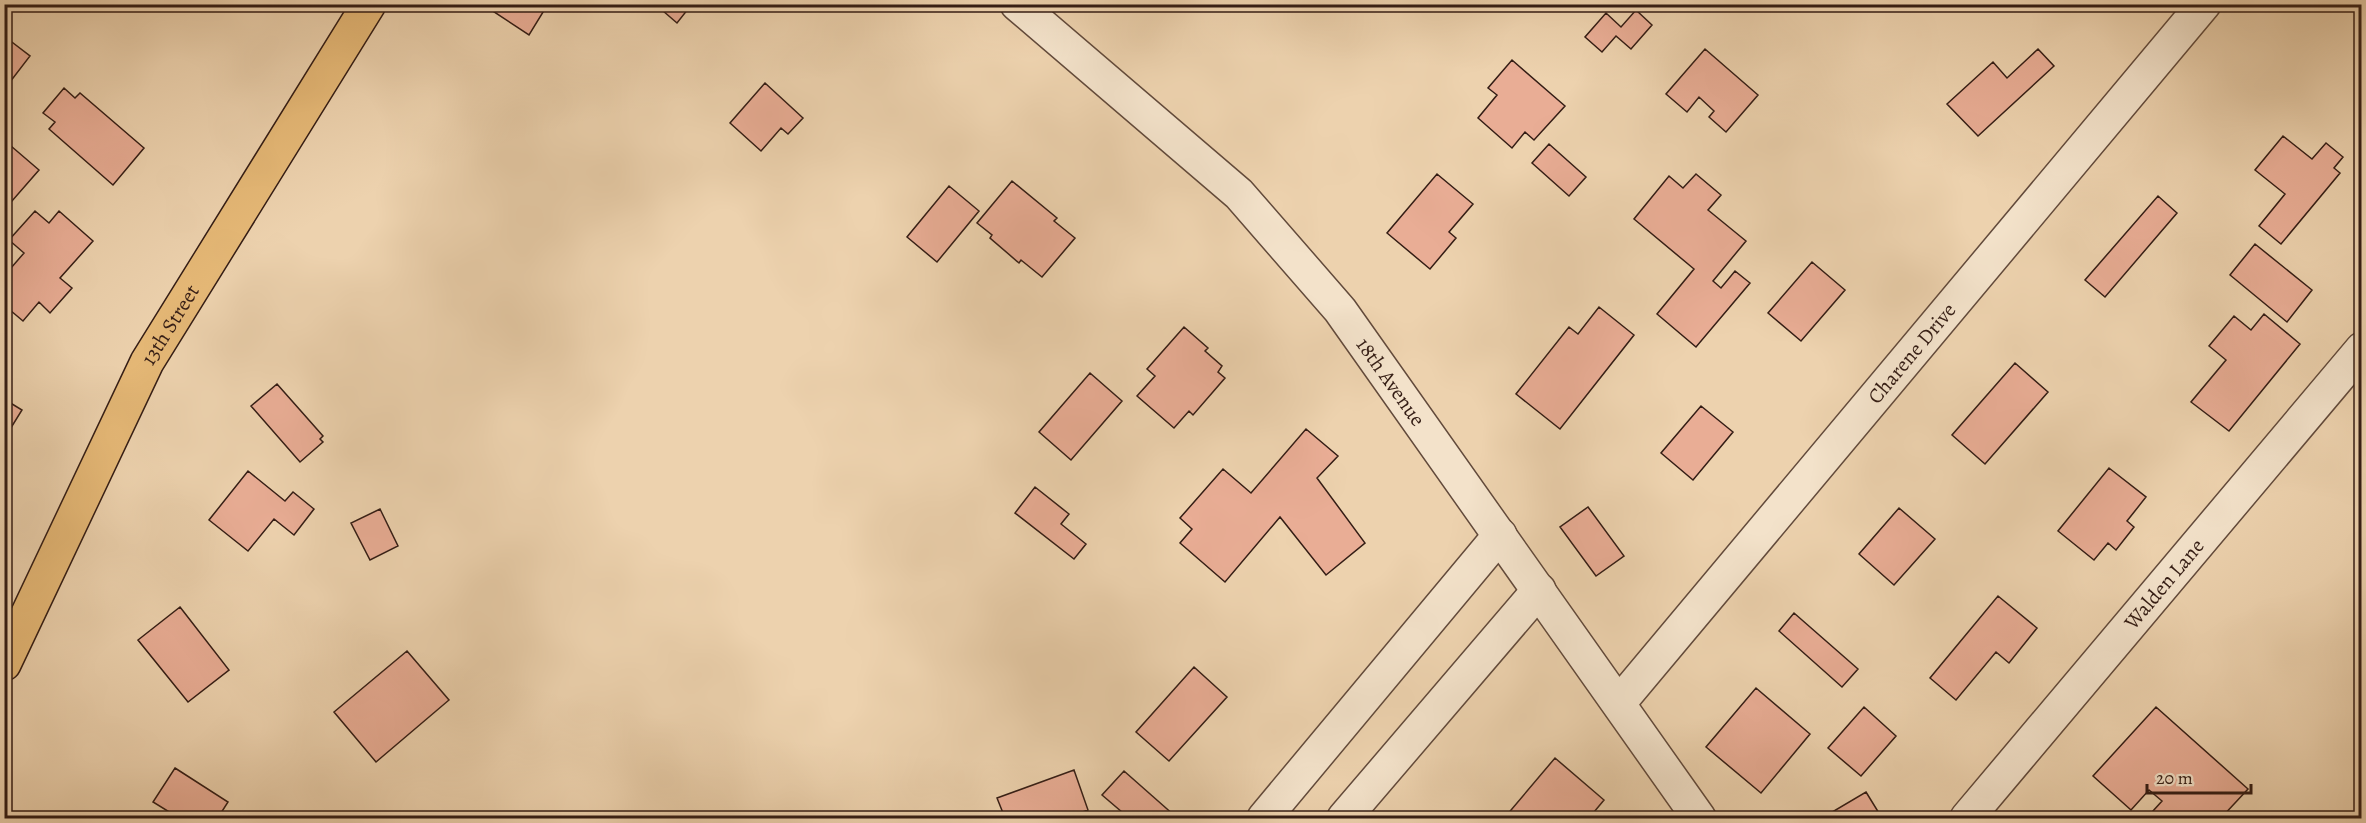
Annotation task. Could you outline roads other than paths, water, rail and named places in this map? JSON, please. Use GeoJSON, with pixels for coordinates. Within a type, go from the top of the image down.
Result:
{"type":"FeatureCollection","features":[{"type":"Feature","properties":{"kind":"main road","name":"13th Street"},"geometry":{"type":"LineString","coordinates":[[4,664],[147,362],[369,4]]}},
{"type":"Feature","properties":{"kind":"street","name":"18th Avenue"},"geometry":{"type":"LineString","coordinates":[[1017,4],[1239,194],[1340,310],[1700,819]]}},
{"type":"Feature","properties":{"kind":"street","name":"Charene Drive"},"geometry":{"type":"LineString","coordinates":[[1619,703],[2204,4]]}},
{"type":"Feature","properties":{"kind":"street","name":"Walden Lane"},"geometry":{"type":"LineString","coordinates":[[1967,819],[2361,349]]}},
{"type":"Feature","properties":{"kind":"street"},"geometry":{"type":"LineString","coordinates":[[1264,819],[1500,535]]}},
{"type":"Feature","properties":{"kind":"street"},"geometry":{"type":"LineString","coordinates":[[1344,819],[1539,590]]}}]}
